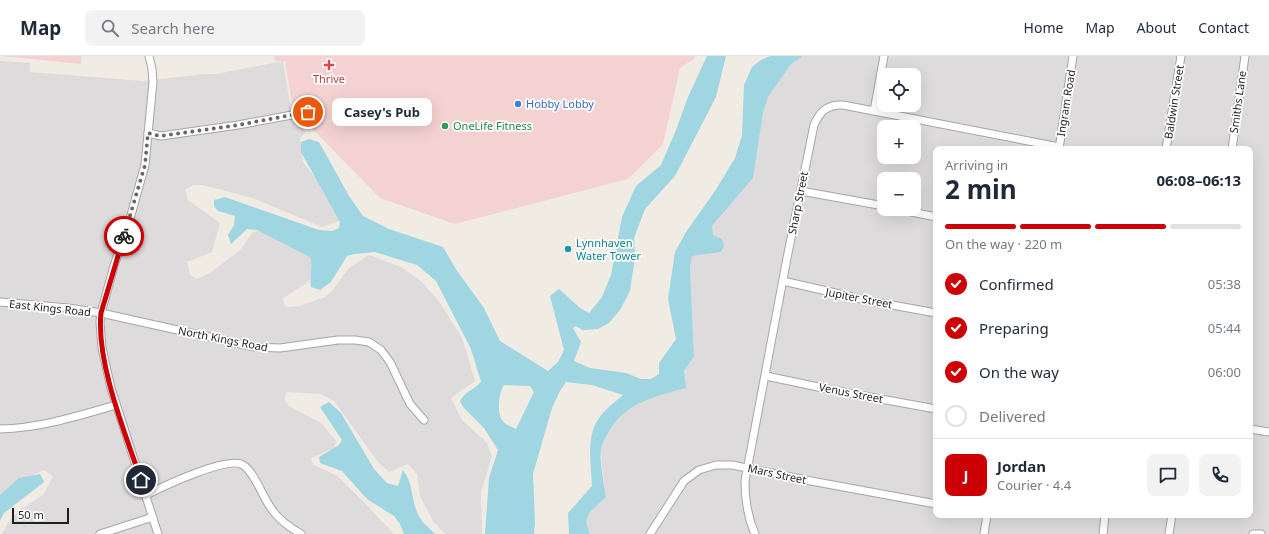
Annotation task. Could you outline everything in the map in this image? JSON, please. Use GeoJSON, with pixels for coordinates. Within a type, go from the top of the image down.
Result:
{"type":"FeatureCollection","features":[{"type":"Feature","properties":{"kind":"street"},"geometry":{"type":"LineString","coordinates":[[149,56],[153,82],[145,165],[114,266],[101,313],[100,322],[102,348],[116,404],[158,534]]}},
{"type":"Feature","properties":{"kind":"street"},"geometry":{"type":"LineString","coordinates":[[874,111],[884,56]]}},
{"type":"Feature","properties":{"kind":"street","name":"Ingram Road"},"geometry":{"type":"LineString","coordinates":[[1059,146],[1070,56]]}},
{"type":"Feature","properties":{"kind":"street","name":"Baldwin Street"},"geometry":{"type":"LineString","coordinates":[[1166,146],[1181,56]]}},
{"type":"Feature","properties":{"kind":"street","name":"Smiths Lane"},"geometry":{"type":"LineString","coordinates":[[1232,146],[1245,56]]}},
{"type":"Feature","properties":{"kind":"street","name":"Sharp Street"},"geometry":{"type":"LineString","coordinates":[[755,534],[749,521],[745,499],[748,468],[814,125],[821,112],[838,104],[1049,146]]}},
{"type":"Feature","properties":{"kind":"street"},"geometry":{"type":"LineString","coordinates":[[148,133],[160,136],[238,125],[308,112]]}},
{"type":"Feature","properties":{"kind":"street"},"geometry":{"type":"LineString","coordinates":[[801,191],[877,205]]}},
{"type":"Feature","properties":{"kind":"street"},"geometry":{"type":"LineString","coordinates":[[921,214],[933,216]]}},
{"type":"Feature","properties":{"kind":"street","name":"Jupiter Street"},"geometry":{"type":"LineString","coordinates":[[783,281],[863,299],[933,312]]}},
{"type":"Feature","properties":{"kind":"street","name":"East Kings Road"},"geometry":{"type":"LineString","coordinates":[[0,302],[68,308],[101,313]]}},
{"type":"Feature","properties":{"kind":"street","name":"North Kings Road"},"geometry":{"type":"LineString","coordinates":[[101,313],[254,347],[280,348],[338,340],[369,342],[381,350],[390,362],[410,404],[424,420]]}},
{"type":"Feature","properties":{"kind":"street"},"geometry":{"type":"LineString","coordinates":[[230,341],[232,333]]}},
{"type":"Feature","properties":{"kind":"street","name":"Venus Street"},"geometry":{"type":"LineString","coordinates":[[766,376],[933,408]]}},
{"type":"Feature","properties":{"kind":"street"},"geometry":{"type":"LineString","coordinates":[[0,429],[33,426],[53,422],[116,404]]}},
{"type":"Feature","properties":{"kind":"street"},"geometry":{"type":"LineString","coordinates":[[1253,429],[1269,432]]}},
{"type":"Feature","properties":{"kind":"street"},"geometry":{"type":"LineString","coordinates":[[146,495],[190,475],[226,464],[243,464],[252,474],[272,510],[280,520],[301,534]]}},
{"type":"Feature","properties":{"kind":"street","name":"Mars Street"},"geometry":{"type":"LineString","coordinates":[[650,534],[678,488],[691,474],[716,465],[732,465],[933,503]]}},
{"type":"Feature","properties":{"kind":"street"},"geometry":{"type":"LineString","coordinates":[[100,534],[153,517]]}},
{"type":"Feature","properties":{"kind":"street"},"geometry":{"type":"LineString","coordinates":[[984,534],[987,518]]}},
{"type":"Feature","properties":{"kind":"street"},"geometry":{"type":"LineString","coordinates":[[1103,534],[1106,518]]}},
{"type":"Feature","properties":{"kind":"street"},"geometry":{"type":"LineString","coordinates":[[1169,534],[1172,518]]}},
{"type":"Feature","properties":{"kind":"street"},"geometry":{"type":"LineString","coordinates":[[1253,534],[1262,534]]}},
{"type":"Feature","properties":{"kind":"shaded area"},"geometry":{"type":"Polygon","coordinates":[[[0,56],[82,56],[81,64],[0,56]]]}},
{"type":"Feature","properties":{"kind":"shaded area"},"geometry":{"type":"Polygon","coordinates":[[[274,56],[695,56],[694,59],[680,68],[663,144],[628,179],[455,224],[380,198],[293,109],[285,61],[275,61],[274,56]]]}},
{"type":"Feature","properties":{"kind":"shaded area"},"geometry":{"type":"Polygon","coordinates":[[[803,56],[1269,56],[1269,534],[590,534],[586,522],[589,513],[606,497],[601,448],[612,425],[625,411],[655,396],[686,388],[684,371],[694,356],[690,266],[692,256],[721,252],[724,246],[722,239],[713,235],[712,226],[753,178],[763,113],[768,97],[791,64],[803,56]]]}},
{"type":"Feature","properties":{"kind":"shaded area"},"geometry":{"type":"Polygon","coordinates":[[[0,61],[30,63],[30,72],[143,81],[204,74],[217,74],[283,61],[291,110],[306,132],[300,138],[303,162],[338,207],[339,221],[322,227],[253,198],[202,185],[193,185],[185,190],[188,200],[220,223],[212,252],[187,262],[190,275],[197,279],[210,273],[240,250],[253,232],[258,231],[306,250],[319,263],[317,272],[304,285],[282,299],[286,307],[300,306],[325,297],[332,291],[349,268],[369,255],[401,267],[421,281],[438,300],[462,338],[475,381],[451,398],[462,420],[487,443],[492,456],[481,493],[482,534],[445,534],[433,521],[420,496],[417,474],[408,464],[389,472],[378,462],[334,401],[321,394],[286,392],[285,400],[289,406],[321,423],[336,441],[334,448],[311,458],[313,465],[336,475],[394,534],[2,534],[9,521],[20,510],[44,494],[53,476],[44,470],[25,479],[0,498],[0,61]]]}},
{"type":"Feature","properties":{"kind":"water"},"geometry":{"type":"Polygon","coordinates":[[[707,56],[726,56],[716,97],[675,176],[645,209],[634,238],[635,257],[630,291],[620,310],[609,323],[598,329],[583,330],[575,326],[573,328],[581,342],[574,361],[590,368],[626,373],[641,379],[651,379],[659,374],[659,363],[676,339],[668,299],[675,252],[686,232],[715,191],[735,158],[742,135],[744,85],[752,67],[761,60],[770,56],[803,56],[791,64],[768,97],[763,113],[753,178],[712,226],[713,235],[722,239],[724,246],[721,252],[692,256],[690,267],[694,356],[684,371],[686,388],[663,394],[640,403],[621,416],[613,424],[601,449],[601,466],[606,497],[589,513],[586,522],[590,534],[569,534],[568,513],[592,486],[590,448],[593,430],[604,411],[623,395],[592,385],[566,382],[552,408],[533,474],[534,534],[485,534],[489,478],[498,450],[484,428],[463,407],[460,401],[464,395],[481,382],[471,349],[436,281],[417,265],[375,252],[347,256],[331,282],[320,290],[311,287],[312,264],[310,257],[257,230],[247,229],[231,244],[228,235],[234,225],[235,216],[218,211],[214,206],[214,200],[225,197],[319,230],[332,231],[339,228],[340,222],[301,152],[301,142],[309,139],[319,142],[349,196],[363,216],[389,229],[443,247],[457,271],[484,308],[500,341],[548,371],[558,362],[564,350],[550,296],[559,289],[580,308],[589,313],[602,297],[611,275],[622,217],[636,186],[661,165],[688,97],[707,56]],[[504,385],[502,388],[499,408],[501,418],[505,424],[516,429],[534,392],[530,386],[504,385]]]}},
{"type":"Feature","properties":{"kind":"water"},"geometry":{"type":"Polygon","coordinates":[[[329,402],[341,413],[374,469],[387,483],[398,486],[403,470],[409,480],[418,515],[435,534],[404,534],[400,524],[394,516],[367,499],[342,471],[320,463],[319,457],[339,445],[342,440],[320,407],[329,402]]]}},
{"type":"Feature","properties":{"kind":"water"},"geometry":{"type":"Polygon","coordinates":[[[40,474],[44,482],[4,513],[0,521],[0,495],[19,478],[40,474]]]}},
{"type":"Feature","properties":{"kind":"way so far"},"geometry":{"type":"LineString","coordinates":[[124,236],[145,165],[148,133],[160,136],[238,125],[308,112]]}},
{"type":"Feature","properties":{"kind":"place","name":"Thrive"},"geometry":{"type":"Point","coordinates":[329,65]}},
{"type":"Feature","properties":{"kind":"place","name":"Hobby Lobby"},"geometry":{"type":"Point","coordinates":[518,104]}},
{"type":"Feature","properties":{"kind":"place","name":"Casey's Pub"},"geometry":{"type":"Point","coordinates":[308,112]}},
{"type":"Feature","properties":{"kind":"place","name":"OneLife Fitness"},"geometry":{"type":"Point","coordinates":[445,126]}},
{"type":"Feature","properties":{"kind":"place","name":"Lynnhaven Water Tower"},"geometry":{"type":"Point","coordinates":[568,249]}},
{"type":"Feature","properties":{"kind":"route"},"geometry":{"type":"LineString","coordinates":[[124,236],[114,266],[101,313],[100,322],[102,348],[111,388],[141,480]]}}]}
